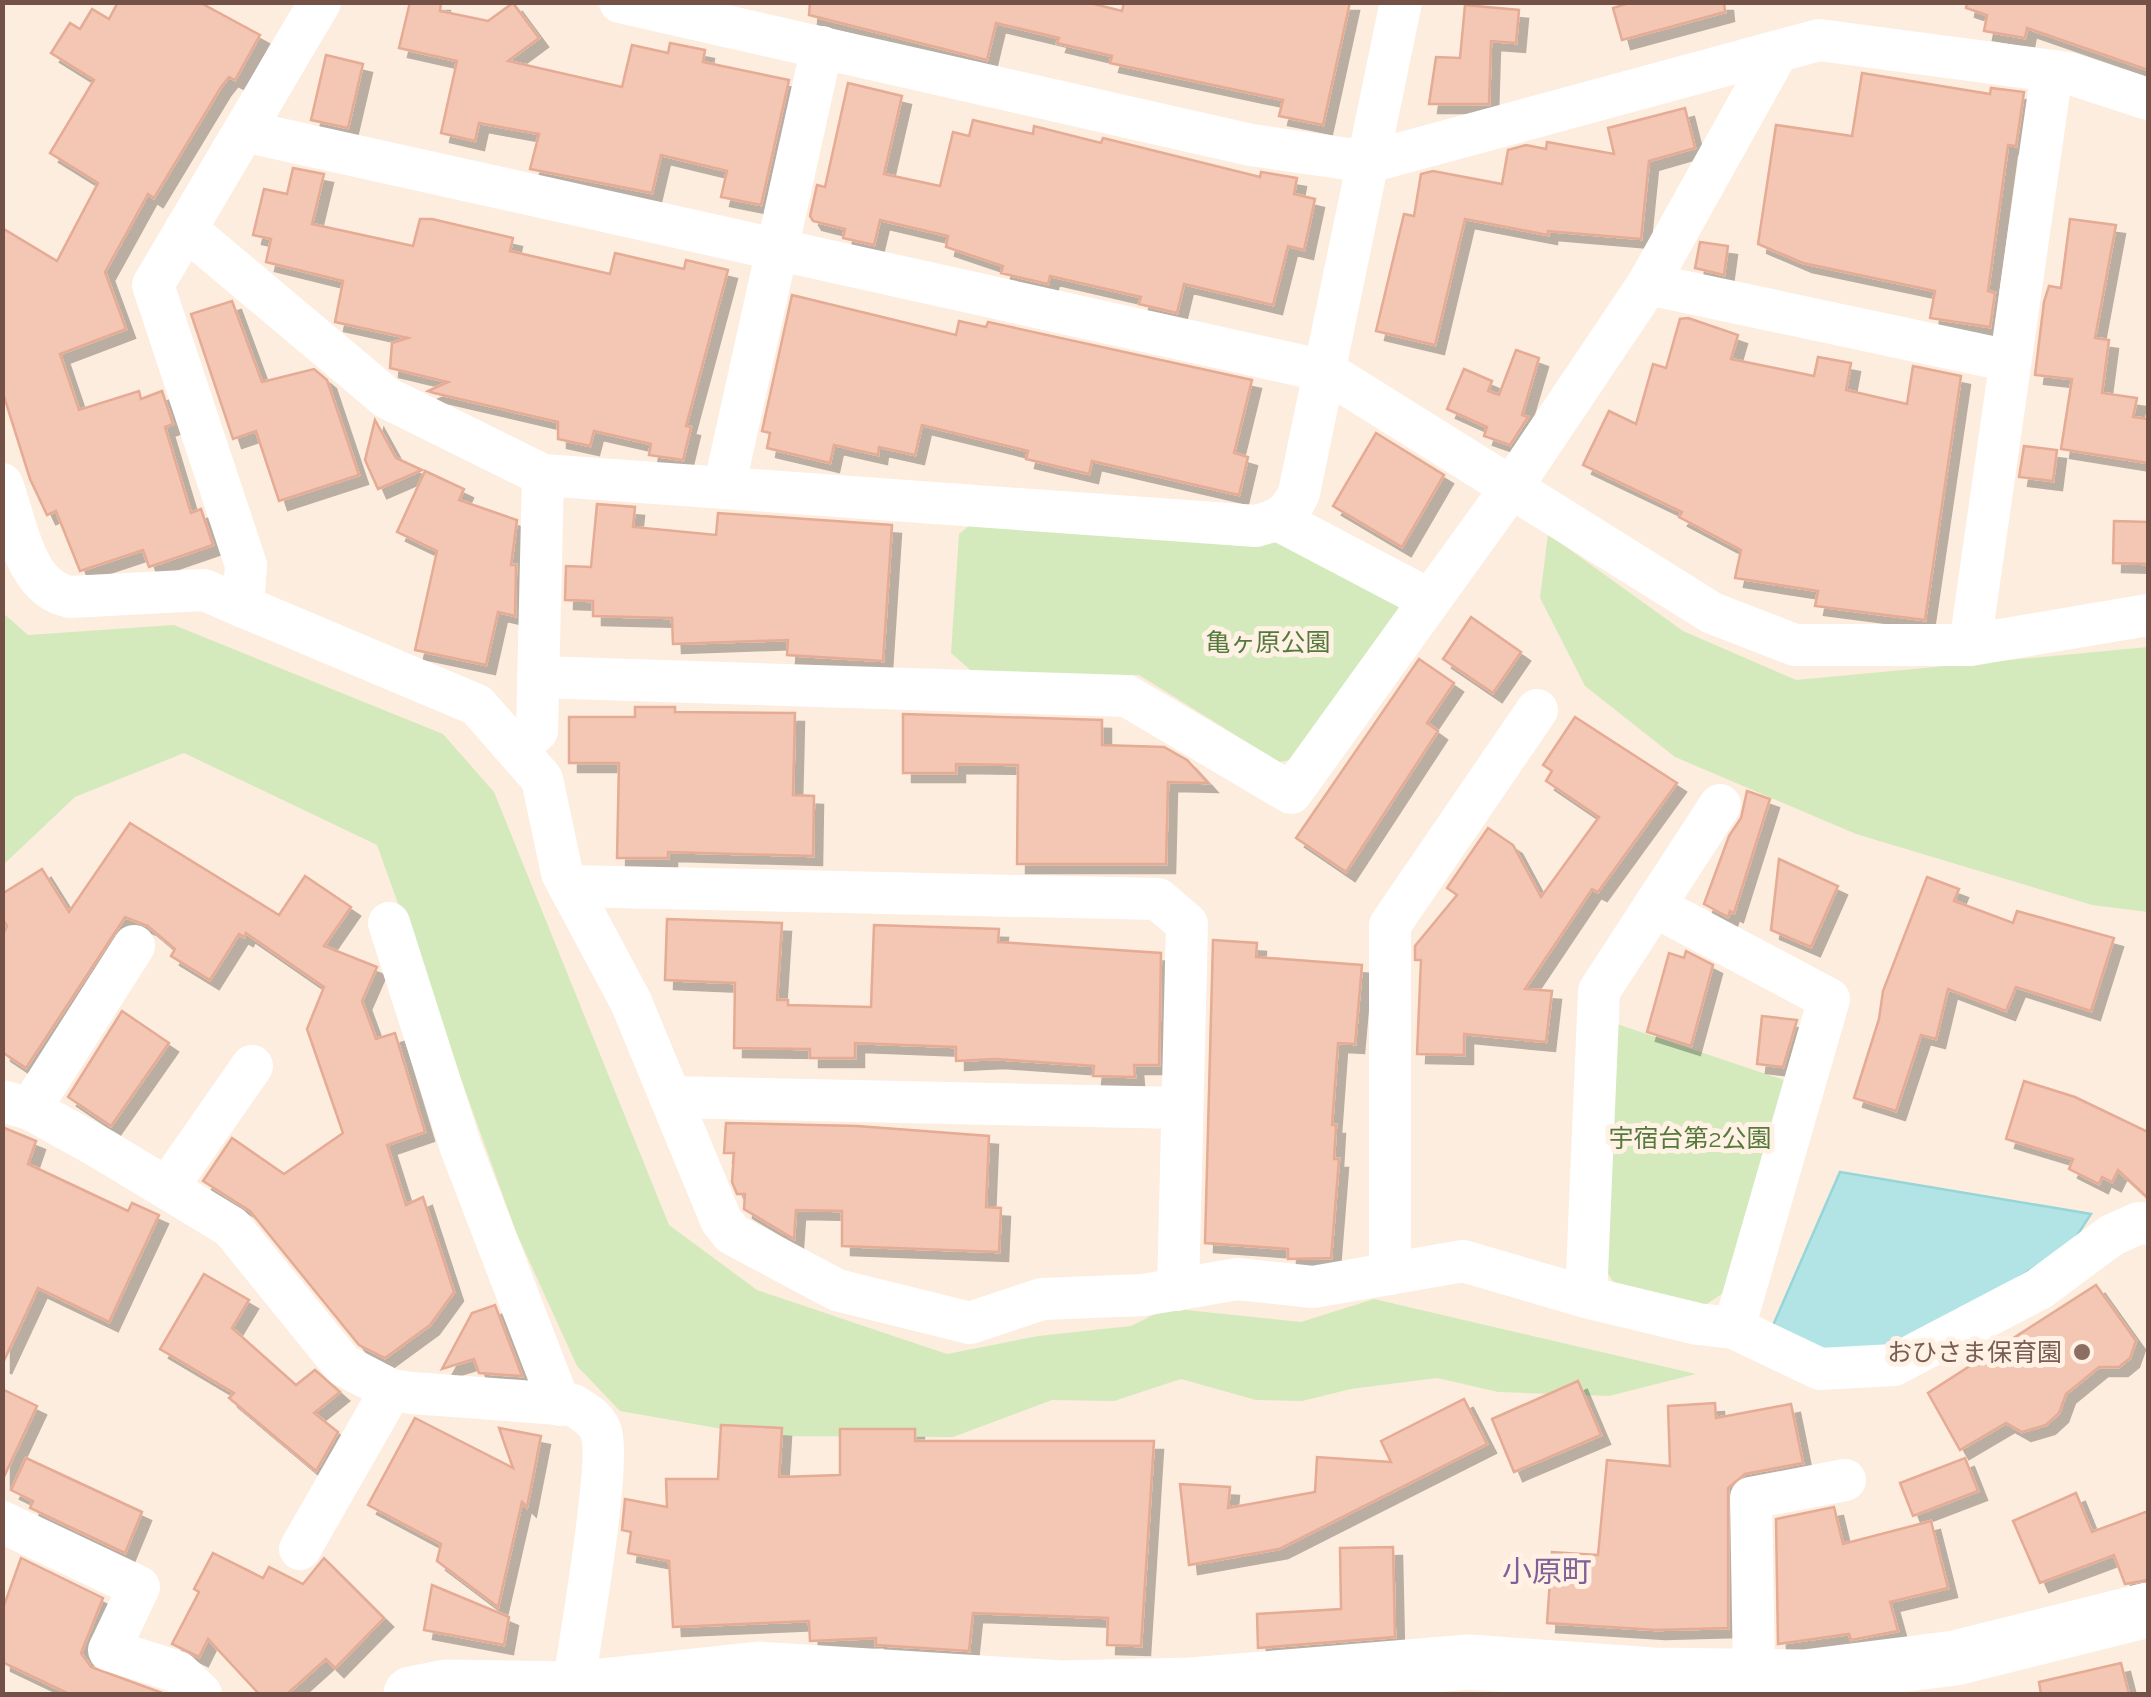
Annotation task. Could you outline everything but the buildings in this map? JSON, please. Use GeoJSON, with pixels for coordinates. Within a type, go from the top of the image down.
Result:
{"type":"FeatureCollection","features":[{"type":"Feature","properties":{"kind":"street"},"geometry":{"type":"LineString","coordinates":[[243,607],[246,565],[152,285],[320,2]]}},
{"type":"Feature","properties":{"kind":"street"},"geometry":{"type":"LineString","coordinates":[[620,2],[1251,145],[1368,162],[1819,40],[2052,70],[2148,99]]}},
{"type":"Feature","properties":{"kind":"street"},"geometry":{"type":"LineString","coordinates":[[186,229],[388,398],[543,475],[1241,525],[1278,520],[1291,511],[1299,493],[1401,2]]}},
{"type":"Feature","properties":{"kind":"street"},"geometry":{"type":"LineString","coordinates":[[724,488],[822,47]]}},
{"type":"Feature","properties":{"kind":"street"},"geometry":{"type":"LineString","coordinates":[[538,677],[1126,696],[1291,793],[1511,488],[1648,284],[1778,51]]}},
{"type":"Feature","properties":{"kind":"street"},"geometry":{"type":"LineString","coordinates":[[1970,646],[2052,70]]}},
{"type":"Feature","properties":{"kind":"street"},"geometry":{"type":"LineString","coordinates":[[244,130],[1324,371],[1712,614],[1795,645],[1970,646],[2148,614]]}},
{"type":"Feature","properties":{"kind":"street"},"geometry":{"type":"LineString","coordinates":[[1648,284],[2010,361]]}},
{"type":"Feature","properties":{"kind":"street"},"geometry":{"type":"LineString","coordinates":[[516,748],[537,731],[543,475]]}},
{"type":"Feature","properties":{"kind":"street"},"geometry":{"type":"LineString","coordinates":[[2,484],[36,577],[50,593],[70,597],[204,590],[478,705],[542,779],[562,874],[631,1002],[721,1220],[732,1234],[837,1290],[970,1324],[1042,1299],[1178,1290],[1238,1279],[1313,1286],[1463,1261],[1586,1298],[1734,1328],[1820,1369],[1894,1365],[2039,1289],[2112,1235],[2139,1223],[2148,1224]]}},
{"type":"Feature","properties":{"kind":"street"},"geometry":{"type":"LineString","coordinates":[[1278,520],[1430,600]]}},
{"type":"Feature","properties":{"kind":"street"},"geometry":{"type":"LineString","coordinates":[[1390,1274],[1390,925],[1536,710]]}},
{"type":"Feature","properties":{"kind":"street"},"geometry":{"type":"LineString","coordinates":[[1586,1298],[1599,991],[1720,805]]}},
{"type":"Feature","properties":{"kind":"street"},"geometry":{"type":"LineString","coordinates":[[569,886],[1158,899],[1186,924],[1178,1290]]}},
{"type":"Feature","properties":{"kind":"street"},"geometry":{"type":"LineString","coordinates":[[1654,906],[1829,999],[1734,1328]]}},
{"type":"Feature","properties":{"kind":"street"},"geometry":{"type":"LineString","coordinates":[[389,923],[461,1148],[560,1404]]}},
{"type":"Feature","properties":{"kind":"street"},"geometry":{"type":"LineString","coordinates":[[134,946],[16,1105],[231,1227],[343,1365],[390,1390],[560,1404],[589,1415],[602,1432],[602,1470],[573,1689]]}},
{"type":"Feature","properties":{"kind":"street"},"geometry":{"type":"LineString","coordinates":[[168,1188],[252,1066]]}},
{"type":"Feature","properties":{"kind":"street"},"geometry":{"type":"LineString","coordinates":[[670,1098],[1182,1108]]}},
{"type":"Feature","properties":{"kind":"street"},"geometry":{"type":"LineString","coordinates":[[300,1549],[390,1390]]}},
{"type":"Feature","properties":{"kind":"street"},"geometry":{"type":"LineString","coordinates":[[1754,1676],[1750,1498],[1845,1480]]}},
{"type":"Feature","properties":{"kind":"street"},"geometry":{"type":"LineString","coordinates":[[2,1522],[139,1587],[109,1650],[178,1672],[201,1694]]}},
{"type":"Feature","properties":{"kind":"street"},"geometry":{"type":"LineString","coordinates":[[411,1694],[446,1687],[573,1689],[676,1685],[825,1670],[1061,1688],[1191,1685],[1469,1662],[1652,1685],[1754,1676],[1805,1677],[1955,1658],[2148,1610]]}},
{"type":"Feature","properties":{"kind":"green space","name":"亀ヶ原公園"},"geometry":{"type":"Polygon","coordinates":[[[976,520],[1288,544],[1405,602],[1307,757],[1279,762],[1139,675],[975,674],[951,653],[959,534],[976,520]]]}},
{"type":"Feature","properties":{"kind":"green space"},"geometry":{"type":"Polygon","coordinates":[[[1548,534],[1683,631],[1796,680],[2148,647],[2148,912],[2092,905],[1856,834],[1675,757],[1585,686],[1540,598],[1548,534]]]}},
{"type":"Feature","properties":{"kind":"green space"},"geometry":{"type":"Polygon","coordinates":[[[2,612],[28,635],[174,625],[443,734],[494,792],[669,1225],[757,1290],[947,1354],[1038,1336],[1131,1326],[1167,1308],[1301,1322],[1374,1299],[1696,1374],[1609,1396],[1498,1392],[1437,1378],[1351,1389],[1302,1401],[1256,1400],[1181,1379],[1114,1401],[1052,1400],[953,1437],[762,1436],[620,1411],[577,1366],[516,1232],[377,845],[184,753],[75,797],[3,865],[2,612]]]}},
{"type":"Feature","properties":{"kind":"green space","name":"宇宿台第2公園"},"geometry":{"type":"Polygon","coordinates":[[[1611,1022],[1793,1083],[1725,1292],[1702,1307],[1617,1288],[1605,1269],[1611,1022]]]}},
{"type":"Feature","properties":{"kind":"water"},"geometry":{"type":"Polygon","coordinates":[[[1840,1172],[2091,1214],[2072,1243],[1927,1336],[1871,1362],[1767,1339],[1840,1172]]]}},
{"type":"Feature","properties":{"kind":"place","name":"おひさま保育園"},"geometry":{"type":"Point","coordinates":[2082,1352]}},
{"type":"Feature","properties":{"kind":"district","name":"小原町"},"geometry":{"type":"Point","coordinates":[1547,1572]}}]}
